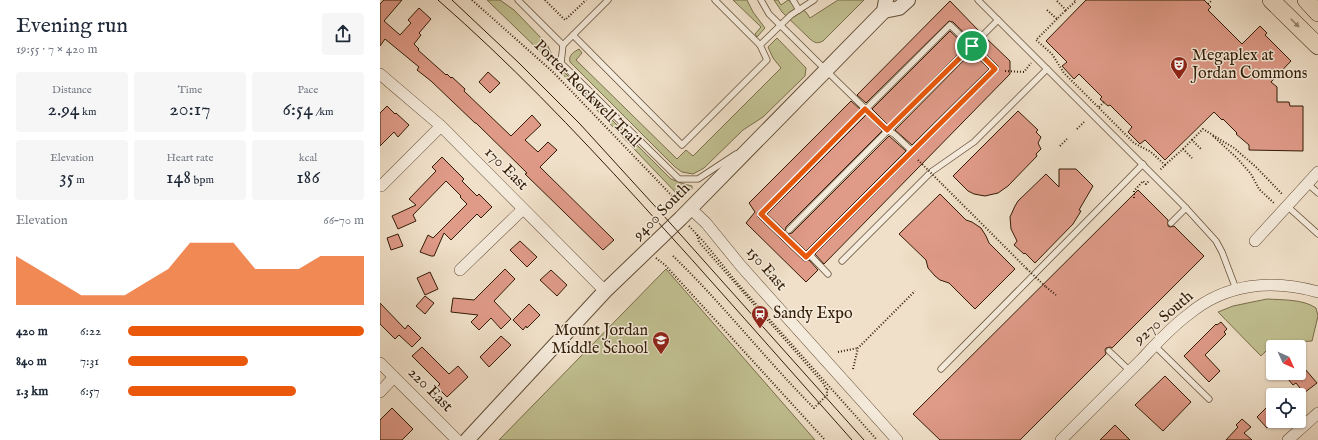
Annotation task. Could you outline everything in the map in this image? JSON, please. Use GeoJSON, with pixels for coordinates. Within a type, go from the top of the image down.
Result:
{"type":"FeatureCollection","features":[{"type":"Feature","properties":{"kind":"main road"},"geometry":{"type":"LineString","coordinates":[[1271,0],[1318,46]]}},
{"type":"Feature","properties":{"kind":"main road"},"geometry":{"type":"LineString","coordinates":[[1306,0],[1318,13]]}},
{"type":"Feature","properties":{"kind":"street","name":"9400 South"},"geometry":{"type":"LineString","coordinates":[[467,440],[605,291],[690,208],[826,70],[885,6],[899,8],[908,0]]}},
{"type":"Feature","properties":{"kind":"street","name":"170 East"},"geometry":{"type":"LineString","coordinates":[[380,74],[441,126],[605,291]]}},
{"type":"Feature","properties":{"kind":"street"},"geometry":{"type":"LineString","coordinates":[[381,186],[441,126]]}},
{"type":"Feature","properties":{"kind":"street"},"geometry":{"type":"LineString","coordinates":[[1255,241],[1318,172]]}},
{"type":"Feature","properties":{"kind":"street"},"geometry":{"type":"LineString","coordinates":[[460,270],[523,208]]}},
{"type":"Feature","properties":{"kind":"street","name":"150 East"},"geometry":{"type":"LineString","coordinates":[[690,208],[706,223],[741,266],[897,440]]}},
{"type":"Feature","properties":{"kind":"street","name":"9270 South"},"geometry":{"type":"LineString","coordinates":[[1061,440],[1189,313],[1204,303],[1236,289],[1257,285],[1279,284],[1301,287],[1318,292]]}},
{"type":"Feature","properties":{"kind":"street","name":"220 East"},"geometry":{"type":"LineString","coordinates":[[380,363],[457,440]]}},
{"type":"Feature","properties":{"kind":"street"},"geometry":{"type":"LineString","coordinates":[[380,392],[394,377]]}},
{"type":"Feature","properties":{"kind":"street"},"geometry":{"type":"LineString","coordinates":[[1288,440],[1318,413]]}},
{"type":"Feature","properties":{"kind":"lane"},"geometry":{"type":"LineString","coordinates":[[518,0],[563,45]]}},
{"type":"Feature","properties":{"kind":"lane"},"geometry":{"type":"LineString","coordinates":[[608,0],[563,45],[561,63],[679,179],[698,179],[756,141]]}},
{"type":"Feature","properties":{"kind":"lane"},"geometry":{"type":"LineString","coordinates":[[573,35],[682,145],[767,60],[760,45],[715,0]]}},
{"type":"Feature","properties":{"kind":"lane"},"geometry":{"type":"LineString","coordinates":[[761,0],[769,14],[865,109],[912,151]]}},
{"type":"Feature","properties":{"kind":"lane"},"geometry":{"type":"LineString","coordinates":[[793,0],[799,10]]}},
{"type":"Feature","properties":{"kind":"lane"},"geometry":{"type":"LineString","coordinates":[[760,45],[791,15],[814,0]]}},
{"type":"Feature","properties":{"kind":"lane"},"geometry":{"type":"LineString","coordinates":[[978,0],[1143,164],[1216,241],[1222,252],[1236,289]]}},
{"type":"Feature","properties":{"kind":"lane"},"geometry":{"type":"LineString","coordinates":[[983,35],[998,20]]}},
{"type":"Feature","properties":{"kind":"lane"},"geometry":{"type":"LineString","coordinates":[[950,25],[972,46],[995,69],[806,257],[761,214],[950,25]]}},
{"type":"Feature","properties":{"kind":"lane"},"geometry":{"type":"LineString","coordinates":[[789,230],[972,46]]}},
{"type":"Feature","properties":{"kind":"lane"},"geometry":{"type":"LineString","coordinates":[[842,261],[931,172],[974,142],[1047,69]]}},
{"type":"Feature","properties":{"kind":"lane"},"geometry":{"type":"LineString","coordinates":[[941,369],[1143,164]]}},
{"type":"Feature","properties":{"kind":"lane"},"geometry":{"type":"LineString","coordinates":[[1308,184],[1318,193]]}},
{"type":"Feature","properties":{"kind":"lane"},"geometry":{"type":"LineString","coordinates":[[1287,206],[1318,234]]}},
{"type":"Feature","properties":{"kind":"lane"},"geometry":{"type":"LineString","coordinates":[[1171,223],[1186,208]]}},
{"type":"Feature","properties":{"kind":"lane"},"geometry":{"type":"LineString","coordinates":[[809,254],[828,274]]}},
{"type":"Feature","properties":{"kind":"lane"},"geometry":{"type":"LineString","coordinates":[[1155,346],[1209,399]]}},
{"type":"Feature","properties":{"kind":"lane"},"geometry":{"type":"LineString","coordinates":[[1109,351],[1130,371]]}},
{"type":"Feature","properties":{"kind":"path","name":"Porter Rockwell Trail"},"geometry":{"type":"LineString","coordinates":[[472,0],[553,72],[677,201],[671,207]]}},
{"type":"Feature","properties":{"kind":"path"},"geometry":{"type":"LineString","coordinates":[[545,0],[565,20],[586,0]]}},
{"type":"Feature","properties":{"kind":"path"},"geometry":{"type":"LineString","coordinates":[[1075,0],[1076,1],[1036,40],[1052,54],[1064,73],[1134,143],[1151,152],[1166,165]]}},
{"type":"Feature","properties":{"kind":"path"},"geometry":{"type":"LineString","coordinates":[[1208,4],[1212,0]]}},
{"type":"Feature","properties":{"kind":"path"},"geometry":{"type":"LineString","coordinates":[[1057,1],[1066,10]]}},
{"type":"Feature","properties":{"kind":"path"},"geometry":{"type":"LineString","coordinates":[[1047,10],[1057,19]]}},
{"type":"Feature","properties":{"kind":"path"},"geometry":{"type":"LineString","coordinates":[[1042,52],[1046,49]]}},
{"type":"Feature","properties":{"kind":"path"},"geometry":{"type":"LineString","coordinates":[[1005,71],[1024,72],[1031,64]]}},
{"type":"Feature","properties":{"kind":"path"},"geometry":{"type":"LineString","coordinates":[[1099,107],[1104,102]]}},
{"type":"Feature","properties":{"kind":"path"},"geometry":{"type":"LineString","coordinates":[[1077,129],[1084,122]]}},
{"type":"Feature","properties":{"kind":"path"},"geometry":{"type":"LineString","coordinates":[[1159,171],[1183,150],[1203,129],[1237,158],[1251,174],[1259,189],[1275,204]]}},
{"type":"Feature","properties":{"kind":"path"},"geometry":{"type":"LineString","coordinates":[[1208,133],[1234,148],[1256,167],[1283,195]]}},
{"type":"Feature","properties":{"kind":"path"},"geometry":{"type":"LineString","coordinates":[[1060,146],[1067,139]]}},
{"type":"Feature","properties":{"kind":"path"},"geometry":{"type":"LineString","coordinates":[[1192,140],[1202,149]]}},
{"type":"Feature","properties":{"kind":"path"},"geometry":{"type":"LineString","coordinates":[[1183,150],[1192,158]]}},
{"type":"Feature","properties":{"kind":"path"},"geometry":{"type":"LineString","coordinates":[[918,160],[1046,287],[1056,295]]}},
{"type":"Feature","properties":{"kind":"path"},"geometry":{"type":"LineString","coordinates":[[1134,198],[1134,191],[1143,181],[1146,184],[1149,181]]}},
{"type":"Feature","properties":{"kind":"path"},"geometry":{"type":"LineString","coordinates":[[673,256],[694,276],[791,385],[814,408],[828,395],[823,383],[699,242],[696,233],[725,269],[878,440]]}},
{"type":"Feature","properties":{"kind":"path"},"geometry":{"type":"LineString","coordinates":[[647,250],[665,265],[825,440]]}},
{"type":"Feature","properties":{"kind":"path"},"geometry":{"type":"LineString","coordinates":[[853,369],[858,348],[915,291]]}},
{"type":"Feature","properties":{"kind":"path"},"geometry":{"type":"LineString","coordinates":[[838,352],[858,348]]}},
{"type":"Feature","properties":{"kind":"path"},"geometry":{"type":"LineString","coordinates":[[826,390],[830,387]]}},
{"type":"Feature","properties":{"kind":"shaded area"},"geometry":{"type":"Polygon","coordinates":[[[487,0],[500,0],[514,10],[547,44],[556,64],[671,179],[692,186],[692,189],[684,196],[680,197],[549,60],[487,0]]]}},
{"type":"Feature","properties":{"kind":"shaded area"},"geometry":{"type":"Polygon","coordinates":[[[733,0],[747,0],[753,12],[765,28],[757,37],[755,34],[761,27],[733,0]]]}},
{"type":"Feature","properties":{"kind":"shaded area"},"geometry":{"type":"Polygon","coordinates":[[[774,0],[778,0],[781,5],[788,0],[806,12],[810,18],[838,0],[864,0],[823,41],[818,43],[810,39],[782,12],[774,0]]]}},
{"type":"Feature","properties":{"kind":"shaded area"},"geometry":{"type":"Polygon","coordinates":[[[777,38],[806,68],[805,76],[763,117],[743,130],[704,168],[693,174],[682,172],[675,167],[570,62],[570,57],[572,54],[579,49],[582,53],[576,60],[677,159],[686,150],[693,156],[781,68],[773,58],[768,47],[777,38]]]}},
{"type":"Feature","properties":{"kind":"shaded area","name":"Mount Jordan Middle School"},"geometry":{"type":"Polygon","coordinates":[[[666,269],[815,440],[499,440],[666,269]]]}},
{"type":"Feature","properties":{"kind":"shaded area"},"geometry":{"type":"Polygon","coordinates":[[[1267,299],[1299,301],[1311,305],[1316,308],[1318,316],[1312,341],[1266,340],[1266,351],[1261,356],[1218,312],[1233,306],[1267,299]]]}},
{"type":"Feature","properties":{"kind":"building"},"geometry":{"type":"Polygon","coordinates":[[[384,0],[402,0],[384,21],[400,35],[411,23],[408,20],[419,8],[431,19],[419,33],[421,35],[414,44],[419,49],[418,50],[446,75],[447,74],[451,78],[452,77],[465,89],[464,91],[511,136],[532,115],[541,125],[525,140],[538,152],[548,142],[557,150],[540,167],[614,240],[603,250],[525,174],[527,173],[476,123],[417,70],[419,67],[385,39],[380,46],[380,4],[384,0]]]}},
{"type":"Feature","properties":{"kind":"building","name":"Megaplex at Jordan Commons"},"geometry":{"type":"Polygon","coordinates":[[[1086,0],[1204,0],[1211,7],[1208,10],[1242,44],[1260,26],[1267,33],[1265,35],[1291,61],[1271,82],[1277,87],[1277,102],[1289,102],[1290,106],[1303,106],[1303,151],[1249,150],[1249,145],[1214,112],[1165,160],[1145,140],[1140,144],[1128,132],[1132,127],[1110,105],[1108,106],[1100,99],[1102,97],[1079,74],[1074,79],[1062,66],[1067,62],[1046,41],[1086,0]]]}},
{"type":"Feature","properties":{"kind":"building"},"geometry":{"type":"Polygon","coordinates":[[[950,1],[980,32],[980,38],[986,38],[1010,61],[1010,74],[824,264],[815,254],[999,70],[998,66],[953,22],[949,21],[866,103],[857,95],[950,1]]]}},
{"type":"Feature","properties":{"kind":"building"},"geometry":{"type":"Polygon","coordinates":[[[950,31],[966,46],[888,125],[872,109],[950,31]]]}},
{"type":"Feature","properties":{"kind":"building"},"geometry":{"type":"Polygon","coordinates":[[[972,52],[989,69],[912,145],[895,130],[972,52]]]}},
{"type":"Feature","properties":{"kind":"building"},"geometry":{"type":"Polygon","coordinates":[[[488,72],[500,83],[490,93],[479,82],[488,72]]]}},
{"type":"Feature","properties":{"kind":"building"},"geometry":{"type":"Polygon","coordinates":[[[851,101],[860,109],[757,213],[758,217],[803,260],[809,260],[818,270],[806,282],[746,223],[755,212],[749,203],[851,101]]]}},
{"type":"Feature","properties":{"kind":"building"},"geometry":{"type":"Polygon","coordinates":[[[387,106],[409,125],[398,137],[394,132],[380,146],[380,113],[387,106]]]}},
{"type":"Feature","properties":{"kind":"building"},"geometry":{"type":"Polygon","coordinates":[[[1018,111],[1038,130],[1036,132],[1041,137],[1038,143],[1041,149],[1036,154],[1037,156],[1008,186],[998,193],[985,196],[968,191],[953,176],[1018,111]]]}},
{"type":"Feature","properties":{"kind":"building"},"geometry":{"type":"Polygon","coordinates":[[[866,115],[882,131],[786,227],[785,231],[767,214],[866,115]]]}},
{"type":"Feature","properties":{"kind":"building"},"geometry":{"type":"Polygon","coordinates":[[[889,136],[906,151],[806,251],[788,234],[792,233],[889,136]]]}},
{"type":"Feature","properties":{"kind":"building"},"geometry":{"type":"Polygon","coordinates":[[[442,157],[464,179],[462,181],[477,196],[479,194],[492,207],[481,218],[477,214],[451,240],[444,233],[434,256],[431,256],[420,252],[428,235],[433,238],[467,204],[460,197],[461,196],[446,181],[413,215],[416,221],[398,229],[392,216],[416,205],[409,199],[436,171],[432,167],[442,157]]]}},
{"type":"Feature","properties":{"kind":"building"},"geometry":{"type":"Polygon","coordinates":[[[1059,169],[1076,169],[1093,186],[1079,210],[1081,211],[1073,224],[1035,263],[1014,245],[1017,241],[1011,229],[1010,217],[1018,201],[1046,174],[1059,187],[1059,169]]]}},
{"type":"Feature","properties":{"kind":"building"},"geometry":{"type":"Polygon","coordinates":[[[1138,190],[1168,220],[1168,226],[1174,226],[1204,256],[1112,348],[1106,348],[1106,354],[1020,440],[940,440],[913,414],[1138,190]]]}},
{"type":"Feature","properties":{"kind":"building"},"geometry":{"type":"Polygon","coordinates":[[[940,194],[966,220],[981,228],[989,243],[1015,269],[975,309],[949,283],[940,280],[935,276],[928,268],[926,260],[899,234],[940,194]]]}},
{"type":"Feature","properties":{"kind":"building"},"geometry":{"type":"Polygon","coordinates":[[[398,234],[403,246],[391,250],[387,238],[398,234]]]}},
{"type":"Feature","properties":{"kind":"building"},"geometry":{"type":"Polygon","coordinates":[[[520,241],[537,257],[527,267],[510,250],[520,241]]]}},
{"type":"Feature","properties":{"kind":"building"},"geometry":{"type":"Polygon","coordinates":[[[505,269],[515,279],[494,301],[511,319],[501,329],[491,318],[479,330],[471,322],[478,315],[451,312],[453,298],[474,300],[505,269]]]}},
{"type":"Feature","properties":{"kind":"building"},"geometry":{"type":"Polygon","coordinates":[[[551,270],[567,285],[557,296],[540,280],[551,270]]]}},
{"type":"Feature","properties":{"kind":"building"},"geometry":{"type":"Polygon","coordinates":[[[430,272],[438,289],[425,295],[417,278],[430,272]]]}},
{"type":"Feature","properties":{"kind":"building"},"geometry":{"type":"Polygon","coordinates":[[[425,296],[434,303],[425,314],[416,306],[425,296]]]}},
{"type":"Feature","properties":{"kind":"building"},"geometry":{"type":"Polygon","coordinates":[[[380,303],[405,329],[408,325],[421,338],[412,347],[399,335],[395,339],[380,324],[380,303]]]}},
{"type":"Feature","properties":{"kind":"building"},"geometry":{"type":"Polygon","coordinates":[[[529,304],[540,315],[523,330],[513,320],[529,304]]]}},
{"type":"Feature","properties":{"kind":"building"},"geometry":{"type":"Polygon","coordinates":[[[1221,322],[1227,329],[1224,332],[1226,334],[1205,355],[1220,371],[1209,382],[1184,356],[1216,324],[1217,325],[1221,322]]]}},
{"type":"Feature","properties":{"kind":"building"},"geometry":{"type":"Polygon","coordinates":[[[501,336],[511,345],[489,367],[480,357],[501,336]]]}},
{"type":"Feature","properties":{"kind":"building"},"geometry":{"type":"Polygon","coordinates":[[[422,347],[449,374],[458,366],[468,377],[447,397],[437,387],[440,384],[412,356],[422,347]]]}},
{"type":"Feature","properties":{"kind":"building"},"geometry":{"type":"Polygon","coordinates":[[[1306,370],[1317,383],[1306,391],[1306,388],[1300,388],[1296,383],[1293,385],[1289,380],[1306,380],[1306,370]]]}},
{"type":"Feature","properties":{"kind":"building"},"geometry":{"type":"Polygon","coordinates":[[[1165,376],[1191,402],[1163,431],[1135,405],[1165,376]]]}},
{"type":"Feature","properties":{"kind":"building"},"geometry":{"type":"Polygon","coordinates":[[[392,408],[413,429],[402,440],[380,440],[380,420],[392,408]]]}},
{"type":"Feature","properties":{"kind":"building"},"geometry":{"type":"Polygon","coordinates":[[[1266,408],[1266,427],[1257,417],[1266,408]]]}},
{"type":"Feature","properties":{"kind":"building"},"geometry":{"type":"Polygon","coordinates":[[[1242,419],[1251,427],[1244,433],[1252,440],[1226,440],[1238,427],[1236,425],[1242,419]]]}},
{"type":"Feature","properties":{"kind":"building"},"geometry":{"type":"Polygon","coordinates":[[[1115,425],[1130,440],[1100,440],[1115,425]]]}},
{"type":"Feature","properties":{"kind":"tram line"},"geometry":{"type":"LineString","coordinates":[[438,0],[516,72],[590,148],[852,440]]}},
{"type":"Feature","properties":{"kind":"tram line"},"geometry":{"type":"LineString","coordinates":[[452,0],[519,63],[580,124],[864,440]]}},
{"type":"Feature","properties":{"kind":"place","name":"Megaplex at Jordan Commons"},"geometry":{"type":"Point","coordinates":[1179,80]}},
{"type":"Feature","properties":{"kind":"place","name":"Sandy Expo"},"geometry":{"type":"Point","coordinates":[760,329]}},
{"type":"Feature","properties":{"kind":"place","name":"Mount Jordan Middle School"},"geometry":{"type":"Point","coordinates":[661,355]}},
{"type":"Feature","properties":{"kind":"route"},"geometry":{"type":"LineString","coordinates":[[972,46],[995,69],[806,257],[761,214],[865,109],[887,130],[972,46]]}}]}
